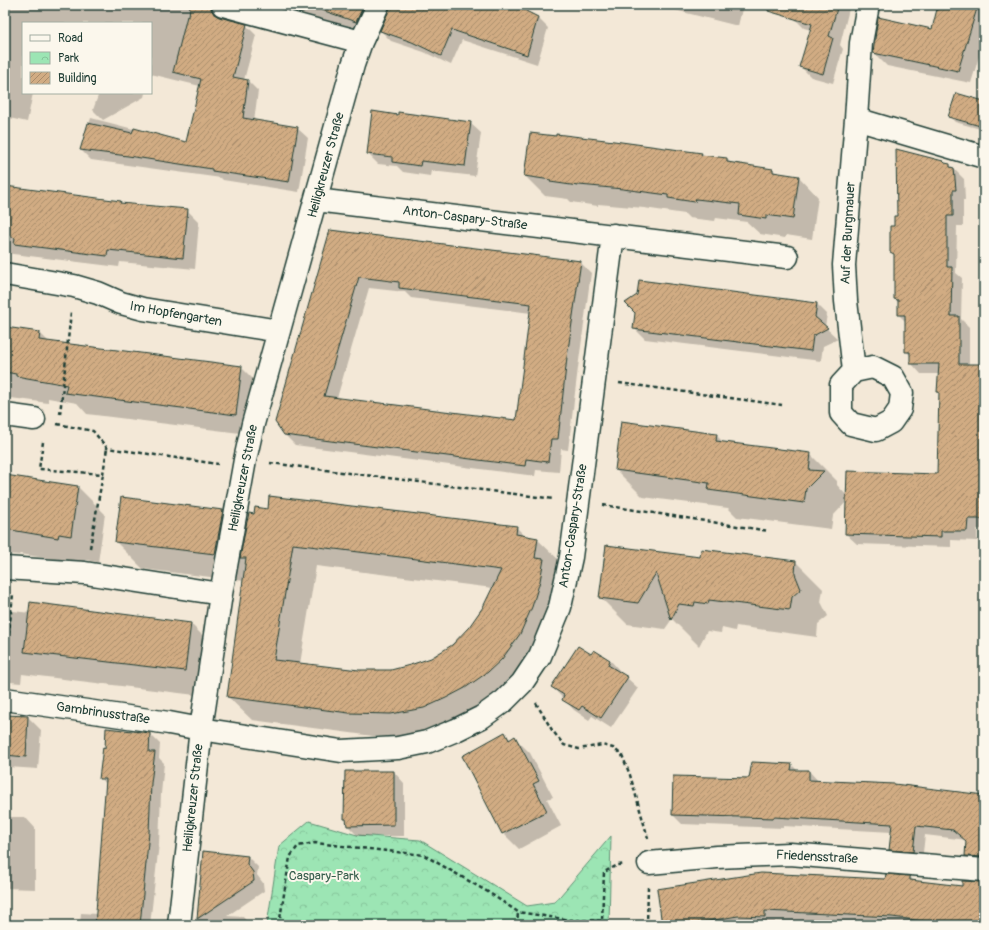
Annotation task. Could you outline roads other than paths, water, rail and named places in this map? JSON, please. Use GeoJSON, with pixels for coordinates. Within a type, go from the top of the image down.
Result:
{"type":"FeatureCollection","features":[{"type":"Feature","properties":{"kind":"street"},"geometry":{"type":"LineString","coordinates":[[223,5],[361,42]]}},
{"type":"Feature","properties":{"kind":"street","name":"Heiligkreuzer Straße"},"geometry":{"type":"LineString","coordinates":[[179,925],[201,729],[221,594],[253,424],[353,65],[361,42],[378,5]]}},
{"type":"Feature","properties":{"kind":"street","name":"Auf der Burgmauer"},"geometry":{"type":"LineString","coordinates":[[854,370],[846,301],[844,265],[861,43],[868,5]]}},
{"type":"Feature","properties":{"kind":"street"},"geometry":{"type":"LineString","coordinates":[[856,119],[984,157]]}},
{"type":"Feature","properties":{"kind":"street","name":"Anton-Caspary-Straße"},"geometry":{"type":"LineString","coordinates":[[316,200],[787,257]]}},
{"type":"Feature","properties":{"kind":"street","name":"Anton-Caspary-Straße"},"geometry":{"type":"LineString","coordinates":[[201,729],[341,751],[398,748],[427,742],[482,717],[504,701],[522,683],[540,656],[560,607],[572,557],[613,235]]}},
{"type":"Feature","properties":{"kind":"street","name":"Im Hopfengarten"},"geometry":{"type":"LineString","coordinates":[[5,274],[74,286],[98,293],[121,303],[143,309],[279,331]]}},
{"type":"Feature","properties":{"kind":"street"},"geometry":{"type":"LineString","coordinates":[[5,415],[40,420]]}},
{"type":"Feature","properties":{"kind":"street"},"geometry":{"type":"LineString","coordinates":[[10,568],[85,573],[221,594]]}},
{"type":"Feature","properties":{"kind":"street","name":"Gambrinusstraße"},"geometry":{"type":"LineString","coordinates":[[5,698],[201,729]]}},
{"type":"Feature","properties":{"kind":"street","name":"Friedensstraße"},"geometry":{"type":"LineString","coordinates":[[649,863],[717,857],[790,854],[984,870]]}},
{"type":"Feature","properties":{"kind":"park label","name":"Caspary-Park"},"geometry":{"type":"Point","coordinates":[324,876]}}]}
